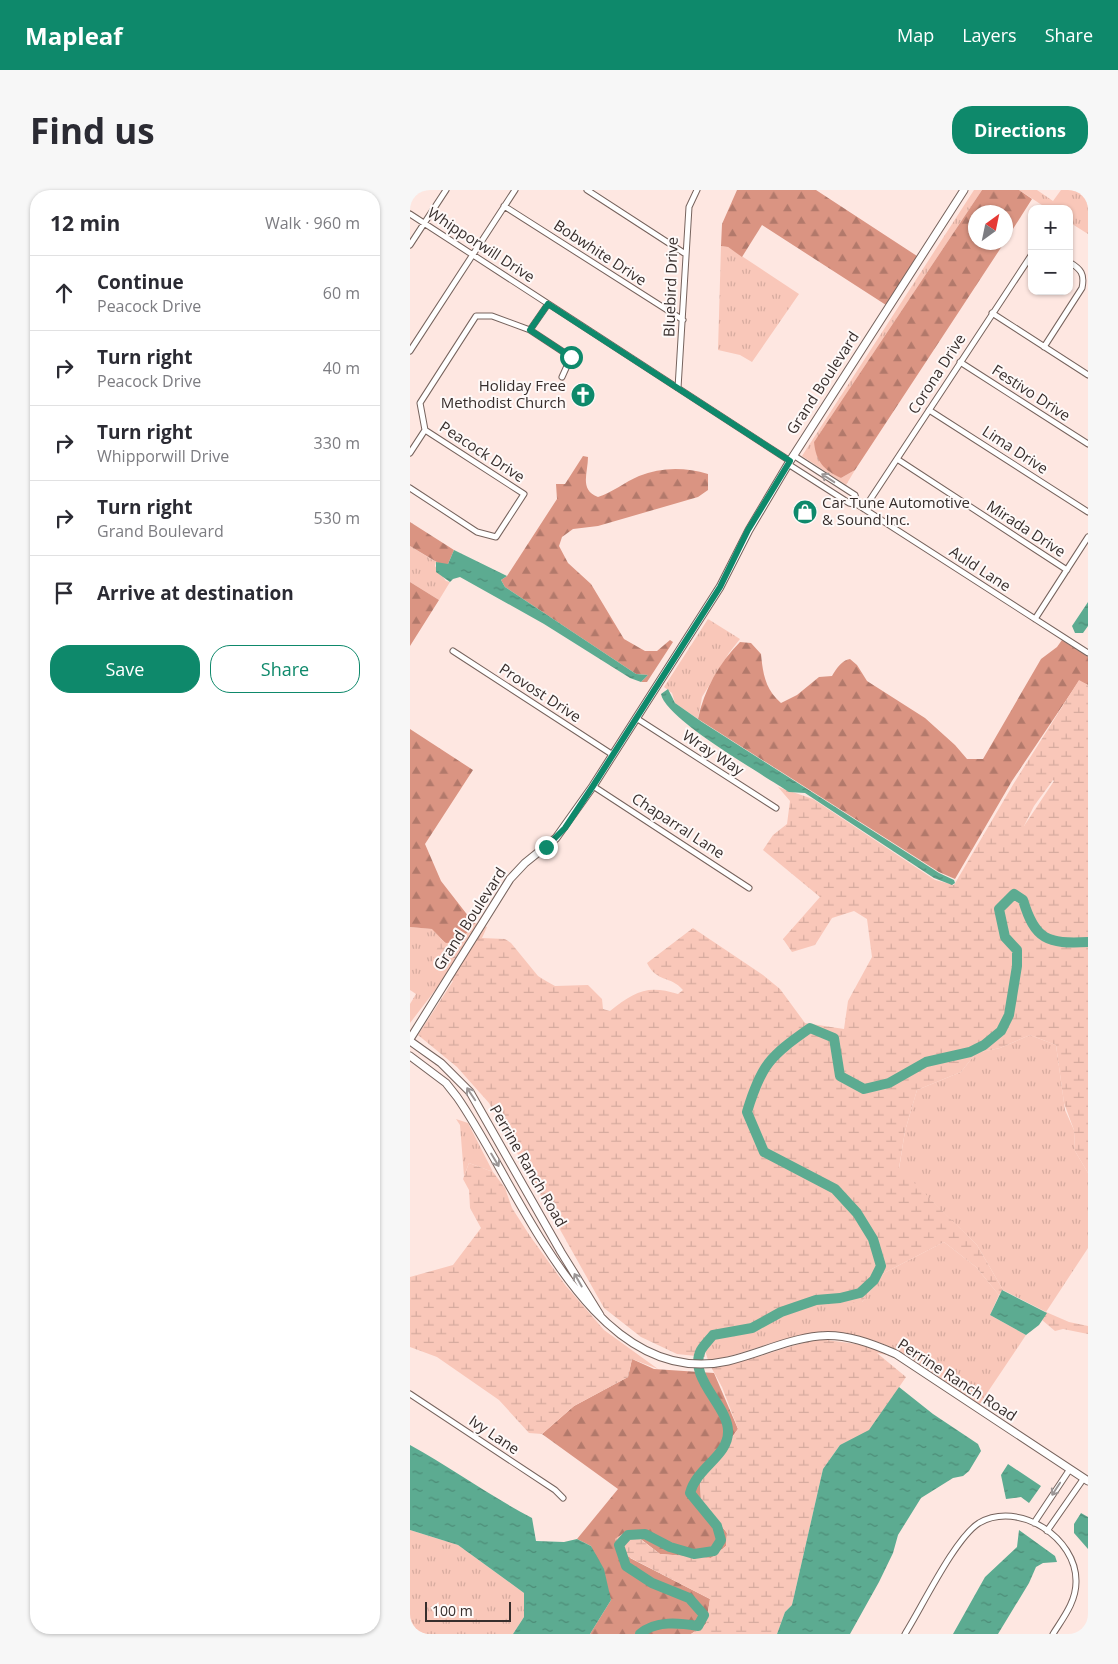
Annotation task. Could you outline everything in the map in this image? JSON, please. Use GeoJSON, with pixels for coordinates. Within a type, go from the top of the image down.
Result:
{"type":"FeatureCollection","features":[{"type":"Feature","properties":{"kind":"street"},"geometry":{"type":"LineString","coordinates":[[410,245],[446,190]]}},
{"type":"Feature","properties":{"kind":"street"},"geometry":{"type":"LineString","coordinates":[[410,351],[514,190]]}},
{"type":"Feature","properties":{"kind":"street"},"geometry":{"type":"LineString","coordinates":[[588,190],[684,253]]}},
{"type":"Feature","properties":{"kind":"street","name":"Grand Boulevard"},"geometry":{"type":"LineString","coordinates":[[410,1040],[510,879],[525,863],[556,838],[593,786],[720,587],[748,530],[790,460],[964,190]]}},
{"type":"Feature","properties":{"kind":"street","name":"Bluebird Drive"},"geometry":{"type":"LineString","coordinates":[[678,388],[683,320],[684,253],[689,207],[695,191]]}},
{"type":"Feature","properties":{"kind":"street","name":"Bobwhite Drive"},"geometry":{"type":"LineString","coordinates":[[504,206],[683,320]]}},
{"type":"Feature","properties":{"kind":"street","name":"Whipporwill Drive"},"geometry":{"type":"LineString","coordinates":[[410,214],[790,460]]}},
{"type":"Feature","properties":{"kind":"street","name":"Corona Drive"},"geometry":{"type":"LineString","coordinates":[[864,509],[1028,260]]}},
{"type":"Feature","properties":{"kind":"street"},"geometry":{"type":"LineString","coordinates":[[1044,347],[1082,288],[1084,278],[1080,269],[1073,265]]}},
{"type":"Feature","properties":{"kind":"street"},"geometry":{"type":"LineString","coordinates":[[530,330],[548,304]]}},
{"type":"Feature","properties":{"kind":"street"},"geometry":{"type":"LineString","coordinates":[[992,313],[1088,375]]}},
{"type":"Feature","properties":{"kind":"street","name":"Peacock Drive"},"geometry":{"type":"LineString","coordinates":[[410,488],[477,532],[496,537],[524,494],[426,430],[420,402],[476,316],[492,316],[530,330],[571,357],[562,377]]}},
{"type":"Feature","properties":{"kind":"street","name":"Festivo Drive"},"geometry":{"type":"LineString","coordinates":[[960,362],[1088,444]]}},
{"type":"Feature","properties":{"kind":"street","name":"Lima Drive"},"geometry":{"type":"LineString","coordinates":[[929,410],[1088,512]]}},
{"type":"Feature","properties":{"kind":"street","name":"Peacock Drive"},"geometry":{"type":"LineString","coordinates":[[410,453],[426,430]]}},
{"type":"Feature","properties":{"kind":"street","name":"Mirada Drive"},"geometry":{"type":"LineString","coordinates":[[897,459],[1067,570]]}},
{"type":"Feature","properties":{"kind":"street","name":"Auld Lane"},"geometry":{"type":"LineString","coordinates":[[790,460],[850,503],[858,505],[1088,653]]}},
{"type":"Feature","properties":{"kind":"street","name":"Auld Lane"},"geometry":{"type":"LineString","coordinates":[[790,460],[855,496],[858,505]]}},
{"type":"Feature","properties":{"kind":"street"},"geometry":{"type":"LineString","coordinates":[[1035,619],[1088,537]]}},
{"type":"Feature","properties":{"kind":"street","name":"Provost Drive"},"geometry":{"type":"LineString","coordinates":[[453,652],[613,755]]}},
{"type":"Feature","properties":{"kind":"street","name":"Wray Way"},"geometry":{"type":"LineString","coordinates":[[636,718],[776,808]]}},
{"type":"Feature","properties":{"kind":"street","name":"Chaparral Lane"},"geometry":{"type":"LineString","coordinates":[[593,786],[748,888]]}},
{"type":"Feature","properties":{"kind":"street","name":"Perrine Ranch Road"},"geometry":{"type":"LineString","coordinates":[[410,1040],[441,1063],[470,1092],[579,1282],[605,1321]]}},
{"type":"Feature","properties":{"kind":"street","name":"Perrine Ranch Road"},"geometry":{"type":"LineString","coordinates":[[410,1056],[446,1083],[458,1097],[568,1280],[593,1312],[630,1343],[648,1352],[682,1362],[713,1363],[820,1336],[871,1343],[896,1354],[1086,1480]]}},
{"type":"Feature","properties":{"kind":"street","name":"Ivy Lane"},"geometry":{"type":"LineString","coordinates":[[410,1394],[555,1490],[563,1498]]}},
{"type":"Feature","properties":{"kind":"street"},"geometry":{"type":"LineString","coordinates":[[1034,1523],[1070,1469]]}},
{"type":"Feature","properties":{"kind":"street"},"geometry":{"type":"LineString","coordinates":[[1047,1531],[1086,1480]]}},
{"type":"Feature","properties":{"kind":"street"},"geometry":{"type":"LineString","coordinates":[[905,1634],[961,1540],[969,1531],[985,1520],[1004,1516],[1017,1517],[1042,1527],[1068,1552],[1076,1576],[1073,1600],[1053,1634]]}},
{"type":"Feature","properties":{"kind":"green space"},"geometry":{"type":"Polygon","coordinates":[[[737,190],[816,190],[917,256],[886,305],[762,225],[742,257],[728,247],[721,246],[722,224],[737,190]]]}},
{"type":"Feature","properties":{"kind":"green space"},"geometry":{"type":"Polygon","coordinates":[[[974,190],[982,190],[972,205],[968,205],[968,211],[814,442],[841,478],[855,470],[846,485],[802,456],[974,190]]]}},
{"type":"Feature","properties":{"kind":"green space"},"geometry":{"type":"Polygon","coordinates":[[[982,190],[1019,190],[1032,199],[1013,229],[1013,205],[972,205],[982,190]]]}},
{"type":"Feature","properties":{"kind":"green space"},"geometry":{"type":"Polygon","coordinates":[[[1019,190],[1037,190],[1053,201],[1061,190],[1088,190],[1088,234],[1073,225],[1073,205],[1042,205],[1019,190]]]}},
{"type":"Feature","properties":{"kind":"green space"},"geometry":{"type":"Polygon","coordinates":[[[968,211],[968,250],[999,250],[855,470],[841,478],[830,472],[819,460],[814,442],[968,211]]]}},
{"type":"Feature","properties":{"kind":"green space"},"geometry":{"type":"Polygon","coordinates":[[[721,246],[728,247],[799,294],[752,362],[740,355],[718,350],[721,246]]]}},
{"type":"Feature","properties":{"kind":"green space"},"geometry":{"type":"Polygon","coordinates":[[[583,456],[588,457],[586,485],[592,494],[598,497],[639,476],[656,471],[682,469],[708,474],[708,490],[698,497],[598,526],[573,529],[562,537],[559,546],[568,563],[591,584],[624,639],[645,651],[657,651],[670,640],[673,642],[647,682],[641,682],[648,675],[636,674],[505,587],[501,580],[507,576],[557,499],[556,484],[565,484],[583,456]]]}},
{"type":"Feature","properties":{"kind":"green space"},"geometry":{"type":"Polygon","coordinates":[[[410,522],[454,550],[448,564],[440,564],[410,546],[410,522]]]}},
{"type":"Feature","properties":{"kind":"green space"},"geometry":{"type":"Polygon","coordinates":[[[410,546],[436,562],[435,566],[446,581],[450,582],[439,600],[410,582],[410,546]]]}},
{"type":"Feature","properties":{"kind":"green space"},"geometry":{"type":"Polygon","coordinates":[[[410,582],[439,600],[410,646],[410,582]]]}},
{"type":"Feature","properties":{"kind":"green space"},"geometry":{"type":"Polygon","coordinates":[[[708,619],[740,639],[729,653],[702,697],[698,719],[675,703],[672,693],[664,687],[708,619]]]}},
{"type":"Feature","properties":{"kind":"green space"},"geometry":{"type":"Polygon","coordinates":[[[1062,640],[1088,657],[1088,685],[1079,681],[1012,781],[955,879],[939,872],[698,719],[708,687],[725,659],[740,642],[751,643],[761,654],[768,687],[781,703],[797,695],[819,677],[832,676],[842,663],[850,659],[857,665],[867,681],[925,718],[955,745],[967,759],[983,759],[1041,659],[1057,647],[1062,640]]]}},
{"type":"Feature","properties":{"kind":"green space"},"geometry":{"type":"Polygon","coordinates":[[[1079,680],[1088,685],[1088,1173],[1075,1151],[1074,1130],[1064,1103],[1056,1045],[1030,1035],[1000,1048],[976,1053],[961,1072],[917,1090],[905,1131],[899,1168],[977,1245],[1003,1290],[999,1295],[976,1267],[944,1242],[884,1273],[862,1302],[800,1306],[734,1329],[704,1344],[705,1357],[677,1354],[641,1337],[604,1308],[489,1103],[457,1067],[418,1035],[453,981],[451,980],[484,926],[487,927],[482,938],[505,939],[511,943],[538,976],[555,986],[588,985],[602,999],[603,1009],[610,1011],[626,999],[641,992],[658,990],[678,994],[683,990],[673,982],[655,974],[647,963],[693,928],[763,975],[780,989],[805,1023],[844,1029],[848,1001],[872,957],[867,919],[854,911],[832,918],[815,945],[792,952],[783,939],[820,897],[763,850],[773,835],[787,824],[790,801],[778,787],[813,799],[935,880],[954,885],[1014,783],[1079,680]],[[1054,781],[1034,806],[1024,826],[1054,781]]]}},
{"type":"Feature","properties":{"kind":"green space"},"geometry":{"type":"Polygon","coordinates":[[[410,729],[473,770],[425,844],[441,881],[469,917],[475,920],[475,924],[460,942],[447,945],[432,929],[410,927],[410,729]]]}},
{"type":"Feature","properties":{"kind":"green space"},"geometry":{"type":"Polygon","coordinates":[[[475,923],[478,924],[446,976],[430,966],[441,939],[446,943],[459,942],[475,923]]]}},
{"type":"Feature","properties":{"kind":"green space"},"geometry":{"type":"Polygon","coordinates":[[[410,927],[433,929],[441,939],[439,949],[446,976],[410,1023],[410,1004],[416,994],[410,990],[410,927]]]}},
{"type":"Feature","properties":{"kind":"green space"},"geometry":{"type":"Polygon","coordinates":[[[1030,1035],[1056,1045],[1065,1110],[1074,1130],[1075,1151],[1088,1173],[1088,1248],[1046,1312],[1003,1290],[977,1245],[899,1169],[905,1131],[917,1090],[961,1072],[976,1053],[1000,1048],[1030,1035]]]}},
{"type":"Feature","properties":{"kind":"green space"},"geometry":{"type":"Polygon","coordinates":[[[456,1119],[468,1123],[493,1172],[469,1163],[464,1176],[460,1125],[456,1119]]]}},
{"type":"Feature","properties":{"kind":"green space"},"geometry":{"type":"Polygon","coordinates":[[[469,1163],[493,1172],[505,1188],[512,1208],[530,1236],[566,1286],[604,1330],[658,1369],[632,1359],[628,1377],[574,1406],[542,1434],[529,1433],[499,1400],[437,1357],[410,1347],[410,1277],[453,1265],[481,1228],[470,1208],[469,1190],[463,1179],[469,1163]]]}},
{"type":"Feature","properties":{"kind":"green space"},"geometry":{"type":"Polygon","coordinates":[[[944,1242],[976,1267],[999,1295],[990,1315],[1026,1335],[979,1405],[913,1360],[886,1345],[862,1337],[830,1335],[788,1339],[708,1360],[703,1344],[778,1311],[831,1300],[862,1302],[884,1273],[944,1242]]]}},
{"type":"Feature","properties":{"kind":"green space"},"geometry":{"type":"Polygon","coordinates":[[[1046,1312],[1069,1322],[1088,1326],[1088,1334],[1063,1329],[1055,1331],[1042,1320],[1046,1312]]]}},
{"type":"Feature","properties":{"kind":"green space"},"geometry":{"type":"Polygon","coordinates":[[[820,1339],[870,1346],[892,1356],[877,1353],[906,1377],[869,1431],[840,1445],[823,1469],[792,1605],[785,1612],[777,1634],[691,1634],[706,1624],[710,1599],[621,1553],[615,1539],[628,1530],[660,1554],[711,1558],[726,1546],[727,1533],[701,1500],[700,1480],[738,1429],[722,1387],[711,1367],[751,1359],[820,1339]]]}},
{"type":"Feature","properties":{"kind":"green space"},"geometry":{"type":"Polygon","coordinates":[[[632,1359],[654,1369],[714,1373],[738,1429],[700,1480],[701,1500],[727,1533],[726,1546],[711,1558],[660,1554],[629,1530],[630,1558],[710,1599],[706,1624],[691,1634],[590,1634],[611,1600],[591,1546],[577,1539],[618,1489],[542,1434],[574,1406],[628,1377],[632,1359]]]}},
{"type":"Feature","properties":{"kind":"green space"},"geometry":{"type":"Polygon","coordinates":[[[410,1530],[458,1545],[524,1593],[524,1617],[513,1634],[410,1634],[410,1530]]]}},
{"type":"Feature","properties":{"kind":"water"},"geometry":{"type":"Polygon","coordinates":[[[454,550],[507,576],[501,580],[505,587],[636,674],[648,675],[641,682],[630,678],[544,624],[460,577],[450,582],[436,572],[436,562],[448,564],[454,550]]]}},
{"type":"Feature","properties":{"kind":"water"},"geometry":{"type":"Polygon","coordinates":[[[1088,602],[1088,626],[1083,633],[1075,633],[1072,626],[1088,602]]]}},
{"type":"Feature","properties":{"kind":"water"},"geometry":{"type":"Polygon","coordinates":[[[668,689],[675,703],[702,722],[939,873],[954,880],[955,883],[952,885],[934,878],[805,793],[789,792],[717,746],[697,732],[667,705],[661,694],[668,689]]]}},
{"type":"Feature","properties":{"kind":"water"},"geometry":{"type":"Polygon","coordinates":[[[1002,1290],[1047,1313],[1039,1325],[1026,1335],[990,1315],[1002,1290]]]}},
{"type":"Feature","properties":{"kind":"water"},"geometry":{"type":"Polygon","coordinates":[[[899,1387],[933,1414],[978,1444],[981,1451],[969,1471],[963,1476],[953,1478],[921,1498],[898,1535],[893,1553],[879,1582],[850,1634],[777,1634],[785,1612],[792,1605],[823,1469],[840,1445],[869,1430],[899,1387]]]}},
{"type":"Feature","properties":{"kind":"water"},"geometry":{"type":"Polygon","coordinates":[[[410,1445],[532,1518],[536,1541],[564,1542],[577,1539],[591,1546],[604,1569],[611,1600],[590,1634],[513,1634],[524,1617],[524,1593],[458,1545],[410,1530],[410,1445]]]}},
{"type":"Feature","properties":{"kind":"water"},"geometry":{"type":"Polygon","coordinates":[[[1008,1464],[1041,1486],[1029,1503],[1021,1497],[1006,1499],[1001,1475],[1008,1464]]]}},
{"type":"Feature","properties":{"kind":"water"},"geometry":{"type":"Polygon","coordinates":[[[1081,1513],[1088,1517],[1088,1549],[1074,1533],[1074,1524],[1081,1513]]]}},
{"type":"Feature","properties":{"kind":"water"},"geometry":{"type":"Polygon","coordinates":[[[1019,1530],[1055,1556],[1057,1562],[1043,1563],[1036,1567],[1029,1583],[998,1634],[953,1634],[985,1577],[1017,1547],[1019,1530]]]}},
{"type":"Feature","properties":{"kind":"waterway"},"geometry":{"type":"LineString","coordinates":[[640,1634],[653,1626],[660,1625],[698,1626],[704,1615],[689,1598],[652,1583],[626,1566],[619,1545],[628,1535],[645,1534],[670,1547],[694,1554],[714,1551],[721,1540],[717,1526],[690,1493],[699,1476],[723,1448],[728,1432],[727,1422],[699,1371],[698,1360],[702,1348],[713,1335],[752,1328],[781,1312],[816,1300],[840,1298],[860,1293],[874,1280],[881,1266],[873,1239],[857,1213],[835,1189],[764,1152],[747,1112],[763,1072],[776,1054],[810,1028],[834,1038],[840,1076],[864,1089],[889,1083],[926,1062],[970,1052],[984,1045],[1001,1031],[1009,1015],[1017,966],[1017,950],[1005,937],[999,909],[1014,894],[1023,900],[1032,924],[1045,937],[1062,942],[1088,942]]}},
{"type":"Feature","properties":{"kind":"place","name":"Holiday Free Methodist Church"},"geometry":{"type":"Point","coordinates":[583,395]}},
{"type":"Feature","properties":{"kind":"place","name":"Car Tune Automotive & Sound Inc."},"geometry":{"type":"Point","coordinates":[805,512]}},
{"type":"Feature","properties":{"kind":"route"},"geometry":{"type":"LineString","coordinates":[[546,847],[565,828],[720,587],[748,530],[790,461],[548,304],[530,330],[571,357]]}}]}
